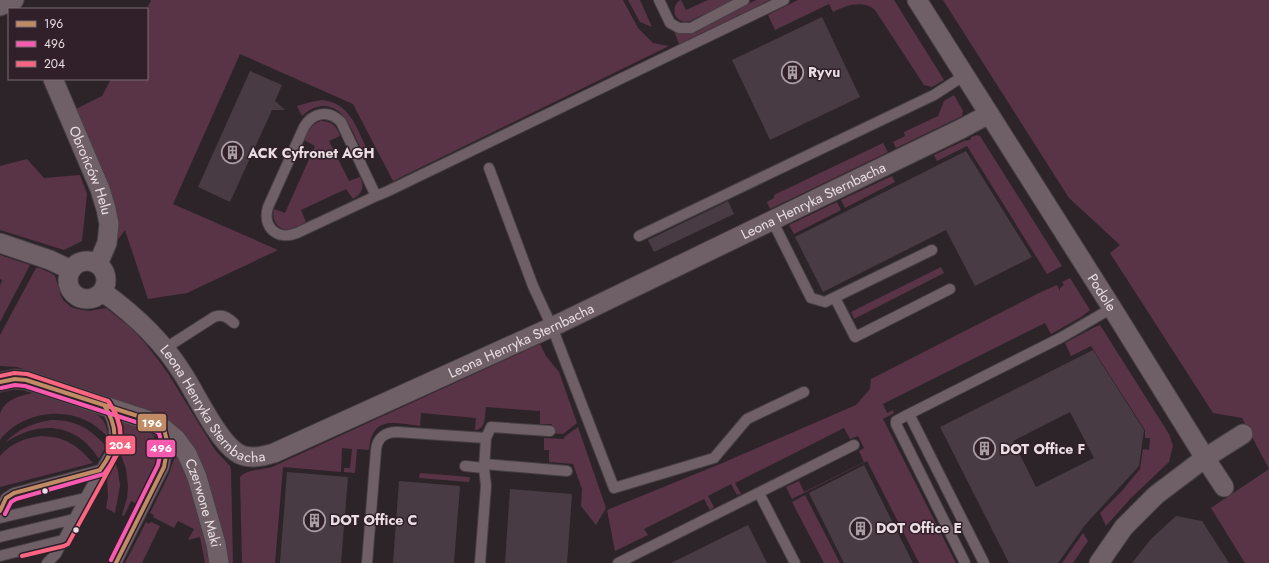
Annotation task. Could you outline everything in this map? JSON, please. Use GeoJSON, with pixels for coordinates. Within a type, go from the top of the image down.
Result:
{"type":"FeatureCollection","features":[{"type":"Feature","properties":{"kind":"street"},"geometry":{"type":"LineString","coordinates":[[0,6],[14,0]]}},
{"type":"Feature","properties":{"kind":"street","name":"Podole"},"geometry":{"type":"LineString","coordinates":[[917,0],[1224,487]]}},
{"type":"Feature","properties":{"kind":"street","name":"Obrońców Helu"},"geometry":{"type":"LineString","coordinates":[[53,80],[100,189],[106,209],[109,224],[107,243],[98,264]]}},
{"type":"Feature","properties":{"kind":"street","name":"Leona Henryka Sternbacha"},"geometry":{"type":"LineString","coordinates":[[103,292],[137,317],[164,349],[182,372],[215,427],[226,442],[236,452],[247,457],[254,458],[274,453],[552,327],[961,129],[989,114]]}},
{"type":"Feature","properties":{"kind":"street"},"geometry":{"type":"LineString","coordinates":[[0,243],[50,260],[71,270]]}},
{"type":"Feature","properties":{"kind":"street"},"geometry":{"type":"LineString","coordinates":[[92,261],[98,264],[106,274],[107,280],[103,292],[99,296],[88,300],[77,297],[69,288],[68,276],[71,270],[80,262],[92,261]]}},
{"type":"Feature","properties":{"kind":"street","name":"Czerwone Maki"},"geometry":{"type":"LineString","coordinates":[[2,384],[15,379],[26,380],[147,420],[164,429],[182,446],[194,468],[216,544],[219,563]]}},
{"type":"Feature","properties":{"kind":"street"},"geometry":{"type":"LineString","coordinates":[[1099,563],[1124,527],[1156,495],[1205,458],[1243,434]]}},
{"type":"Feature","properties":{"kind":"lane"},"geometry":{"type":"LineString","coordinates":[[662,1],[670,23],[679,28],[691,28],[744,0]]}},
{"type":"Feature","properties":{"kind":"lane"},"geometry":{"type":"LineString","coordinates":[[376,196],[340,122],[334,116],[320,114],[309,119],[304,127],[268,206],[266,219],[269,227],[274,232],[282,236],[290,236],[376,196],[784,0]]}},
{"type":"Feature","properties":{"kind":"lane"},"geometry":{"type":"LineString","coordinates":[[639,236],[934,94],[965,75]]}},
{"type":"Feature","properties":{"kind":"lane"},"geometry":{"type":"LineString","coordinates":[[490,168],[533,286],[552,327],[614,488],[714,458],[746,419],[804,392]]}},
{"type":"Feature","properties":{"kind":"lane"},"geometry":{"type":"LineString","coordinates":[[772,220],[811,298],[825,302],[932,250]]}},
{"type":"Feature","properties":{"kind":"lane"},"geometry":{"type":"LineString","coordinates":[[835,298],[855,337],[950,289]]}},
{"type":"Feature","properties":{"kind":"lane"},"geometry":{"type":"LineString","coordinates":[[965,563],[942,507],[896,424],[896,421],[1062,337],[1112,308]]}},
{"type":"Feature","properties":{"kind":"lane"},"geometry":{"type":"LineString","coordinates":[[164,349],[214,317],[225,316],[234,323]]}},
{"type":"Feature","properties":{"kind":"lane"},"geometry":{"type":"LineString","coordinates":[[47,563],[56,554],[100,470],[113,449],[115,442],[113,422],[104,405]]}},
{"type":"Feature","properties":{"kind":"lane"},"geometry":{"type":"LineString","coordinates":[[909,414],[984,563]]}},
{"type":"Feature","properties":{"kind":"lane"},"geometry":{"type":"LineString","coordinates":[[480,563],[486,486],[484,466],[486,438],[491,427],[550,431]]}},
{"type":"Feature","properties":{"kind":"lane"},"geometry":{"type":"LineString","coordinates":[[116,563],[164,467],[168,445],[164,429]]}},
{"type":"Feature","properties":{"kind":"lane"},"geometry":{"type":"LineString","coordinates":[[368,563],[376,446],[381,438],[388,433],[397,432],[486,438]]}},
{"type":"Feature","properties":{"kind":"lane"},"geometry":{"type":"LineString","coordinates":[[618,563],[854,445]]}},
{"type":"Feature","properties":{"kind":"lane"},"geometry":{"type":"LineString","coordinates":[[465,466],[566,470]]}},
{"type":"Feature","properties":{"kind":"lane"},"geometry":{"type":"LineString","coordinates":[[0,511],[6,498],[14,493],[100,470]]}},
{"type":"Feature","properties":{"kind":"lane"},"geometry":{"type":"LineString","coordinates":[[760,493],[795,563]]}},
{"type":"Feature","properties":{"kind":"lane"},"geometry":{"type":"LineString","coordinates":[[0,518],[85,498]]}},
{"type":"Feature","properties":{"kind":"lane"},"geometry":{"type":"LineString","coordinates":[[0,537],[74,519]]}},
{"type":"Feature","properties":{"kind":"lane"},"geometry":{"type":"LineString","coordinates":[[0,556],[64,540]]}},
{"type":"Feature","properties":{"kind":"shaded area"},"geometry":{"type":"Polygon","coordinates":[[[151,0],[623,0],[638,28],[653,43],[669,46],[393,181],[353,104],[240,54],[173,204],[278,250],[187,293],[148,299],[125,230],[116,242],[74,110],[102,96],[110,80],[148,80],[147,8],[151,0]]]}},
{"type":"Feature","properties":{"kind":"shaded area"},"geometry":{"type":"Polygon","coordinates":[[[628,0],[640,0],[652,27],[640,22],[628,0]]]}},
{"type":"Feature","properties":{"kind":"shaded area"},"geometry":{"type":"Polygon","coordinates":[[[680,0],[686,10],[708,0],[734,0],[690,21],[683,22],[675,15],[675,7],[680,0]]]}},
{"type":"Feature","properties":{"kind":"shaded area"},"geometry":{"type":"Polygon","coordinates":[[[756,0],[770,0],[679,44],[674,31],[683,34],[697,32],[719,18],[756,0]]]}},
{"type":"Feature","properties":{"kind":"shaded area"},"geometry":{"type":"Polygon","coordinates":[[[798,0],[894,0],[944,80],[932,87],[924,85],[875,10],[865,5],[860,4],[844,7],[833,12],[829,4],[775,30],[768,15],[798,0]]]}},
{"type":"Feature","properties":{"kind":"shaded area"},"geometry":{"type":"Polygon","coordinates":[[[943,0],[1269,0],[1269,469],[1242,418],[1213,413],[1110,253],[1120,245],[1069,198],[943,0]]]}},
{"type":"Feature","properties":{"kind":"shaded area"},"geometry":{"type":"Polygon","coordinates":[[[954,95],[963,111],[962,116],[896,148],[893,142],[905,136],[904,132],[938,116],[944,101],[954,95]]]}},
{"type":"Feature","properties":{"kind":"shaded area"},"geometry":{"type":"Polygon","coordinates":[[[322,100],[332,102],[346,111],[351,117],[367,149],[361,148],[351,127],[337,110],[330,107],[319,106],[311,109],[302,116],[297,106],[322,100]]]}},
{"type":"Feature","properties":{"kind":"shaded area"},"geometry":{"type":"Polygon","coordinates":[[[321,121],[331,123],[337,129],[340,136],[329,141],[349,181],[360,177],[362,181],[362,190],[359,195],[353,199],[346,189],[301,210],[306,222],[291,229],[282,229],[276,224],[273,213],[274,209],[285,213],[315,146],[304,140],[312,126],[321,121]]]}},
{"type":"Feature","properties":{"kind":"shaded area"},"geometry":{"type":"Polygon","coordinates":[[[977,135],[980,136],[1062,266],[1047,274],[967,146],[937,161],[934,155],[977,135]]]}},
{"type":"Feature","properties":{"kind":"shaded area"},"geometry":{"type":"Polygon","coordinates":[[[883,143],[888,152],[770,209],[767,202],[774,198],[774,195],[883,143]]]}},
{"type":"Feature","properties":{"kind":"shaded area"},"geometry":{"type":"Polygon","coordinates":[[[27,159],[44,178],[80,175],[87,194],[82,241],[64,250],[0,230],[0,166],[27,159]]]}},
{"type":"Feature","properties":{"kind":"shaded area"},"geometry":{"type":"Polygon","coordinates":[[[892,176],[895,182],[845,208],[841,200],[892,176]]]}},
{"type":"Feature","properties":{"kind":"shaded area"},"geometry":{"type":"Polygon","coordinates":[[[837,202],[841,210],[794,234],[789,225],[837,202]]]}},
{"type":"Feature","properties":{"kind":"shaded area"},"geometry":{"type":"Polygon","coordinates":[[[0,255],[30,265],[0,322],[0,286],[2,280],[0,279],[0,255]]]}},
{"type":"Feature","properties":{"kind":"shaded area"},"geometry":{"type":"Polygon","coordinates":[[[941,267],[944,273],[854,319],[851,312],[941,267]]]}},
{"type":"Feature","properties":{"kind":"shaded area"},"geometry":{"type":"Polygon","coordinates":[[[36,268],[51,273],[55,276],[63,300],[71,307],[89,311],[106,308],[130,327],[159,361],[215,450],[230,466],[233,563],[227,563],[206,474],[196,452],[184,434],[176,426],[146,409],[17,367],[0,366],[0,335],[36,268]]]}},
{"type":"Feature","properties":{"kind":"shaded area"},"geometry":{"type":"Polygon","coordinates":[[[1070,278],[1090,310],[1081,317],[1051,334],[1045,323],[883,404],[887,413],[893,410],[894,413],[883,419],[956,563],[919,563],[867,461],[792,499],[786,487],[799,481],[804,492],[864,462],[859,451],[864,448],[858,436],[850,439],[844,428],[735,483],[741,494],[737,495],[731,484],[708,496],[714,507],[710,510],[704,499],[644,529],[648,535],[615,551],[607,510],[720,464],[856,405],[870,389],[871,379],[1039,293],[1057,285],[1060,291],[1060,288],[1064,285],[1062,282],[1070,278]]]}},
{"type":"Feature","properties":{"kind":"shaded area"},"geometry":{"type":"Polygon","coordinates":[[[1100,325],[1169,434],[1173,446],[1169,462],[1131,498],[1106,526],[1100,513],[1121,492],[1140,469],[1143,449],[1149,450],[1150,438],[1145,438],[1145,430],[1091,346],[1071,356],[1065,343],[1100,325]]]}},
{"type":"Feature","properties":{"kind":"shaded area"},"geometry":{"type":"Polygon","coordinates":[[[540,344],[546,356],[559,372],[577,423],[563,434],[551,433],[552,424],[540,424],[540,411],[486,407],[483,425],[479,429],[475,430],[476,418],[421,413],[420,426],[393,423],[380,426],[375,431],[371,439],[369,450],[357,449],[355,473],[344,472],[344,468],[350,468],[352,449],[342,448],[341,472],[283,467],[275,563],[242,563],[240,477],[243,474],[272,467],[540,344]]]}},
{"type":"Feature","properties":{"kind":"shaded area"},"geometry":{"type":"Polygon","coordinates":[[[33,393],[42,394],[64,401],[95,413],[105,423],[108,437],[97,427],[85,420],[63,414],[51,414],[28,419],[17,424],[0,440],[0,414],[2,409],[14,399],[33,393]]]}},
{"type":"Feature","properties":{"kind":"shaded area"},"geometry":{"type":"Polygon","coordinates":[[[51,420],[75,423],[94,434],[106,446],[99,459],[90,447],[79,438],[56,428],[43,428],[30,431],[5,443],[20,430],[26,427],[51,420]]]}},
{"type":"Feature","properties":{"kind":"shaded area"},"geometry":{"type":"Polygon","coordinates":[[[122,421],[148,431],[155,439],[158,447],[158,457],[151,477],[137,504],[131,501],[124,516],[122,515],[127,498],[128,486],[126,469],[120,452],[122,436],[120,422],[122,421]]]}},
{"type":"Feature","properties":{"kind":"shaded area"},"geometry":{"type":"Polygon","coordinates":[[[578,427],[606,508],[596,525],[581,506],[582,489],[573,464],[549,462],[549,450],[544,450],[544,438],[564,439],[564,437],[578,427]]]}},
{"type":"Feature","properties":{"kind":"shaded area"},"geometry":{"type":"Polygon","coordinates":[[[41,436],[57,438],[70,443],[82,451],[93,463],[0,487],[0,456],[4,451],[14,444],[29,438],[41,436]]]}},
{"type":"Feature","properties":{"kind":"shaded area"},"geometry":{"type":"Polygon","coordinates":[[[177,457],[185,472],[203,527],[212,563],[205,563],[200,537],[188,540],[194,529],[178,521],[174,528],[153,517],[154,515],[150,513],[169,474],[174,459],[177,457]]]}},
{"type":"Feature","properties":{"kind":"shaded area"},"geometry":{"type":"Polygon","coordinates":[[[115,462],[120,486],[115,513],[106,508],[108,497],[107,478],[115,462]]]}},
{"type":"Feature","properties":{"kind":"shaded area"},"geometry":{"type":"Polygon","coordinates":[[[1269,469],[1269,563],[1245,563],[1211,508],[1269,469]]]}},
{"type":"Feature","properties":{"kind":"shaded area"},"geometry":{"type":"Polygon","coordinates":[[[420,473],[470,477],[469,482],[419,478],[420,473]]]}},
{"type":"Feature","properties":{"kind":"shaded area"},"geometry":{"type":"Polygon","coordinates":[[[805,495],[840,563],[824,563],[792,502],[805,495]]]}},
{"type":"Feature","properties":{"kind":"shaded area"},"geometry":{"type":"Polygon","coordinates":[[[146,522],[149,524],[151,522],[160,526],[142,563],[125,563],[146,522]]]}},
{"type":"Feature","properties":{"kind":"shaded area"},"geometry":{"type":"Polygon","coordinates":[[[1083,533],[1088,541],[1073,563],[1062,563],[1083,533]]]}},
{"type":"Feature","properties":{"kind":"building","name":"Ryvu"},"geometry":{"type":"Polygon","coordinates":[[[822,17],[860,97],[770,140],[732,60],[822,17]]]}},
{"type":"Feature","properties":{"kind":"building","name":"ACK Cyfronet AGH"},"geometry":{"type":"Polygon","coordinates":[[[250,71],[282,85],[275,101],[285,110],[272,110],[230,202],[198,187],[250,71]]]}},
{"type":"Feature","properties":{"kind":"building"},"geometry":{"type":"Polygon","coordinates":[[[966,151],[1032,257],[975,286],[946,230],[823,292],[795,237],[966,151]]]}},
{"type":"Feature","properties":{"kind":"building"},"geometry":{"type":"Polygon","coordinates":[[[728,201],[734,214],[654,252],[648,240],[728,201]]]}},
{"type":"Feature","properties":{"kind":"building","name":"DOT Office F"},"geometry":{"type":"Polygon","coordinates":[[[1093,350],[1144,430],[1139,466],[1085,525],[1058,563],[1009,563],[940,427],[1093,350]],[[1070,412],[1013,441],[1036,487],[1094,458],[1070,412]]]}},
{"type":"Feature","properties":{"kind":"building","name":"DOT Office E"},"geometry":{"type":"Polygon","coordinates":[[[864,465],[913,563],[844,563],[809,493],[864,465]]]}},
{"type":"Feature","properties":{"kind":"building","name":"DOT Office C"},"geometry":{"type":"Polygon","coordinates":[[[287,472],[348,477],[341,563],[280,563],[287,472]]]}},
{"type":"Feature","properties":{"kind":"building"},"geometry":{"type":"Polygon","coordinates":[[[399,481],[460,486],[454,563],[393,563],[399,481]]]}},
{"type":"Feature","properties":{"kind":"building"},"geometry":{"type":"Polygon","coordinates":[[[510,489],[572,494],[567,563],[505,563],[510,489]]]}},
{"type":"Feature","properties":{"kind":"building"},"geometry":{"type":"Polygon","coordinates":[[[1176,516],[1202,521],[1229,563],[1132,563],[1151,539],[1176,516]]]}},
{"type":"Feature","properties":{"kind":"building"},"geometry":{"type":"Polygon","coordinates":[[[748,525],[767,563],[671,563],[748,525]]]}},
{"type":"Feature","properties":{"kind":"transit line","name":"204"},"geometry":{"type":"LineString","coordinates":[[0,376],[14,373],[27,374],[108,401],[116,414],[120,427],[121,442],[119,451],[68,544],[22,556]]}},
{"type":"Feature","properties":{"kind":"transit line","name":"196"},"geometry":{"type":"LineString","coordinates":[[0,382],[15,379],[26,380],[141,417],[164,429],[168,445],[164,467],[116,563]]}},
{"type":"Feature","properties":{"kind":"transit line","name":"496"},"geometry":{"type":"LineString","coordinates":[[1,388],[15,385],[25,386],[139,423],[159,433],[162,445],[158,465],[111,560]]}},
{"type":"Feature","properties":{"kind":"transit line","name":"496"},"geometry":{"type":"LineString","coordinates":[[5,514],[11,502],[16,499],[104,474],[115,456],[120,439],[118,421],[109,402]]}},
{"type":"Feature","properties":{"kind":"transit line","name":"196"},"geometry":{"type":"LineString","coordinates":[[0,511],[6,498],[14,493],[100,470],[110,454],[114,438],[113,422],[104,405]]}},
{"type":"Feature","properties":{"kind":"place","name":"Ryvu"},"geometry":{"type":"Point","coordinates":[793,72]}},
{"type":"Feature","properties":{"kind":"place","name":"ACK Cyfronet AGH"},"geometry":{"type":"Point","coordinates":[233,153]}},
{"type":"Feature","properties":{"kind":"place","name":"DOT Office F"},"geometry":{"type":"Point","coordinates":[984,449]}},
{"type":"Feature","properties":{"kind":"place","name":"DOT Office C"},"geometry":{"type":"Point","coordinates":[314,520]}},
{"type":"Feature","properties":{"kind":"place","name":"DOT Office E"},"geometry":{"type":"Point","coordinates":[861,528]}}]}
